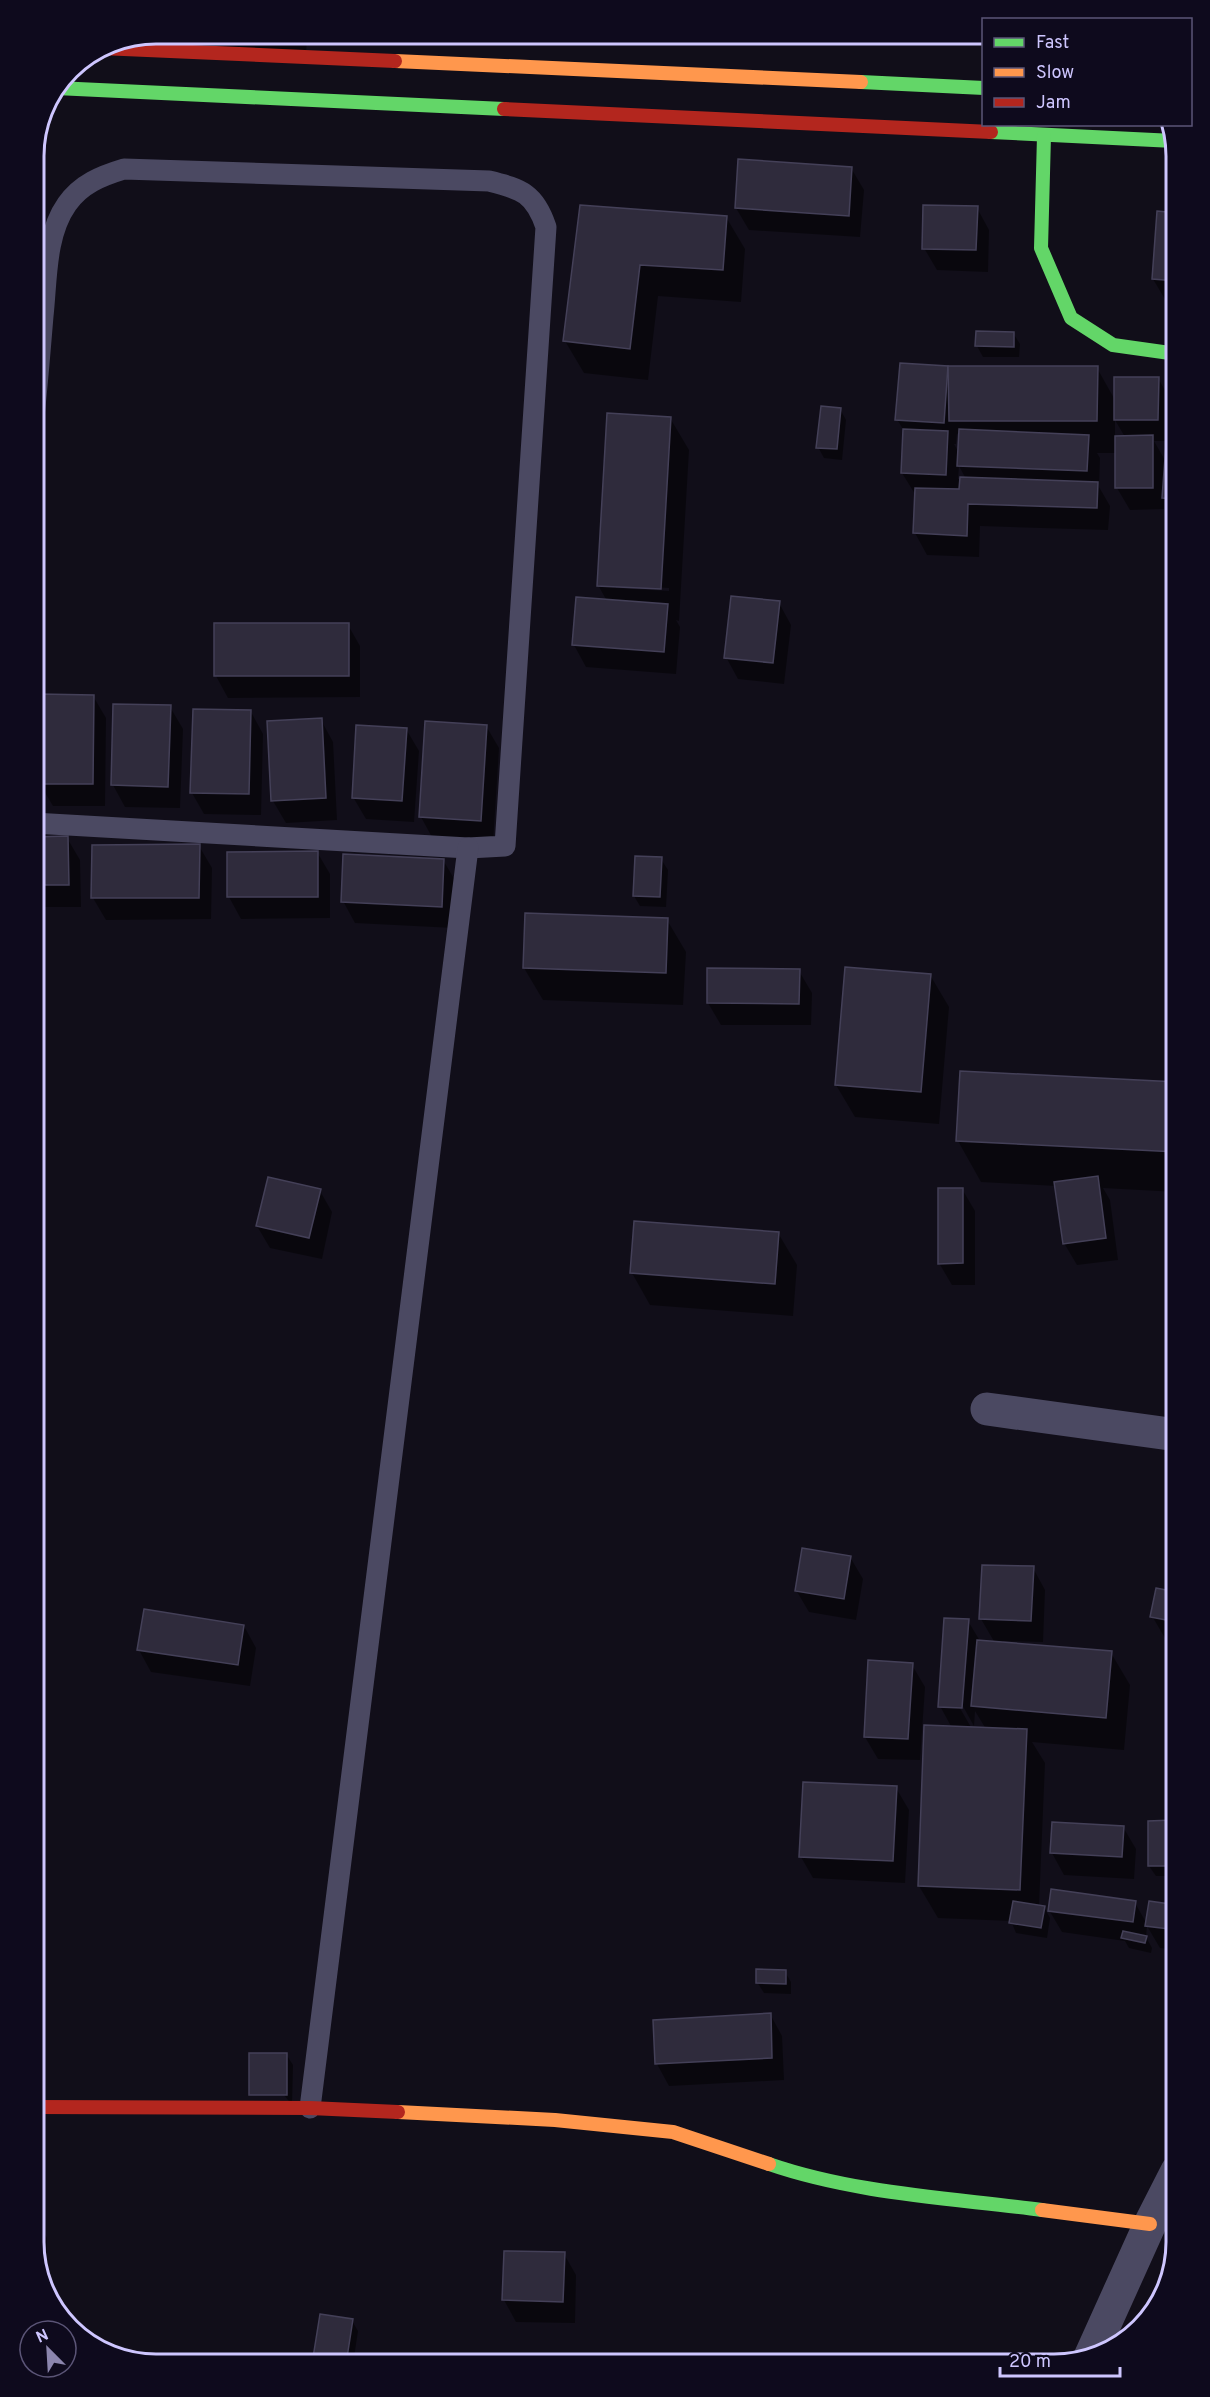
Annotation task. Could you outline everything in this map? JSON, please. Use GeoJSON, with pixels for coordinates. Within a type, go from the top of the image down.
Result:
{"type":"FeatureCollection","features":[{"type":"Feature","properties":{"kind":"main road"},"geometry":{"type":"LineString","coordinates":[[122,49],[982,88]]}},
{"type":"Feature","properties":{"kind":"main road"},"geometry":{"type":"LineString","coordinates":[[66,88],[1166,141]]}},
{"type":"Feature","properties":{"kind":"main road"},"geometry":{"type":"LineString","coordinates":[[1044,136],[1041,248],[1071,318],[1113,345],[1166,352]]}},
{"type":"Feature","properties":{"kind":"main road"},"geometry":{"type":"LineString","coordinates":[[44,2107],[310,2108],[555,2120],[673,2132],[800,2175],[871,2188],[1150,2224]]}},
{"type":"Feature","properties":{"kind":"street"},"geometry":{"type":"LineString","coordinates":[[987,1409],[1166,1434]]}},
{"type":"Feature","properties":{"kind":"street"},"geometry":{"type":"LineString","coordinates":[[1095,2346],[1166,2193]]}},
{"type":"Feature","properties":{"kind":"lane"},"geometry":{"type":"LineString","coordinates":[[44,306],[49,252],[59,218],[66,205],[77,192],[97,177],[124,169],[489,181],[515,188],[528,196],[539,208],[546,227],[508,771],[507,841],[502,847],[468,848],[44,824]]}},
{"type":"Feature","properties":{"kind":"lane"},"geometry":{"type":"LineString","coordinates":[[310,2108],[468,848]]}},
{"type":"Feature","properties":{"kind":"building"},"geometry":{"type":"Polygon","coordinates":[[[738,159],[852,167],[849,216],[735,208],[738,159]]]}},
{"type":"Feature","properties":{"kind":"building"},"geometry":{"type":"Polygon","coordinates":[[[580,205],[727,216],[723,270],[640,265],[630,349],[563,341],[580,205]]]}},
{"type":"Feature","properties":{"kind":"building"},"geometry":{"type":"Polygon","coordinates":[[[923,205],[978,206],[976,250],[922,249],[923,205]]]}},
{"type":"Feature","properties":{"kind":"building"},"geometry":{"type":"Polygon","coordinates":[[[1157,211],[1166,212],[1166,280],[1152,279],[1157,211]]]}},
{"type":"Feature","properties":{"kind":"building"},"geometry":{"type":"Polygon","coordinates":[[[976,331],[1014,332],[1014,347],[975,346],[976,331]]]}},
{"type":"Feature","properties":{"kind":"building"},"geometry":{"type":"Polygon","coordinates":[[[900,363],[948,366],[944,423],[895,420],[900,363]]]}},
{"type":"Feature","properties":{"kind":"building"},"geometry":{"type":"Polygon","coordinates":[[[948,366],[1098,366],[1097,421],[949,421],[948,366]]]}},
{"type":"Feature","properties":{"kind":"building"},"geometry":{"type":"Polygon","coordinates":[[[1114,377],[1159,377],[1158,420],[1114,420],[1114,377]]]}},
{"type":"Feature","properties":{"kind":"building"},"geometry":{"type":"Polygon","coordinates":[[[821,406],[841,408],[837,449],[816,448],[821,406]]]}},
{"type":"Feature","properties":{"kind":"building"},"geometry":{"type":"Polygon","coordinates":[[[607,413],[671,417],[661,589],[597,586],[607,413]]]}},
{"type":"Feature","properties":{"kind":"building"},"geometry":{"type":"Polygon","coordinates":[[[903,429],[948,431],[946,475],[901,473],[903,429]]]}},
{"type":"Feature","properties":{"kind":"building"},"geometry":{"type":"Polygon","coordinates":[[[959,429],[1089,435],[1087,471],[957,466],[959,429]]]}},
{"type":"Feature","properties":{"kind":"building"},"geometry":{"type":"Polygon","coordinates":[[[1153,435],[1153,488],[1115,488],[1115,436],[1153,435]]]}},
{"type":"Feature","properties":{"kind":"building"},"geometry":{"type":"Polygon","coordinates":[[[1166,444],[1166,498],[1162,498],[1166,444]]]}},
{"type":"Feature","properties":{"kind":"building"},"geometry":{"type":"Polygon","coordinates":[[[960,477],[1098,482],[1097,508],[968,504],[967,536],[913,533],[915,488],[959,489],[960,477]]]}},
{"type":"Feature","properties":{"kind":"building"},"geometry":{"type":"Polygon","coordinates":[[[731,596],[780,601],[773,663],[724,658],[731,596]]]}},
{"type":"Feature","properties":{"kind":"building"},"geometry":{"type":"Polygon","coordinates":[[[576,597],[668,604],[664,652],[572,645],[576,597]]]}},
{"type":"Feature","properties":{"kind":"building"},"geometry":{"type":"Polygon","coordinates":[[[214,623],[349,623],[349,676],[214,676],[214,623]]]}},
{"type":"Feature","properties":{"kind":"building"},"geometry":{"type":"Polygon","coordinates":[[[44,694],[94,695],[93,784],[44,784],[44,694]]]}},
{"type":"Feature","properties":{"kind":"building"},"geometry":{"type":"Polygon","coordinates":[[[113,704],[171,705],[168,787],[111,785],[113,704]]]}},
{"type":"Feature","properties":{"kind":"building"},"geometry":{"type":"Polygon","coordinates":[[[193,709],[251,710],[249,794],[190,793],[193,709]]]}},
{"type":"Feature","properties":{"kind":"building"},"geometry":{"type":"Polygon","coordinates":[[[322,718],[326,798],[271,801],[267,721],[322,718]]]}},
{"type":"Feature","properties":{"kind":"building"},"geometry":{"type":"Polygon","coordinates":[[[425,721],[487,725],[481,821],[419,817],[425,721]]]}},
{"type":"Feature","properties":{"kind":"building"},"geometry":{"type":"Polygon","coordinates":[[[356,725],[407,728],[402,801],[352,798],[356,725]]]}},
{"type":"Feature","properties":{"kind":"building"},"geometry":{"type":"Polygon","coordinates":[[[68,836],[69,885],[44,885],[44,837],[68,836]]]}},
{"type":"Feature","properties":{"kind":"building"},"geometry":{"type":"Polygon","coordinates":[[[200,844],[199,898],[91,898],[92,845],[200,844]]]}},
{"type":"Feature","properties":{"kind":"building"},"geometry":{"type":"Polygon","coordinates":[[[318,851],[318,897],[227,897],[227,852],[318,851]]]}},
{"type":"Feature","properties":{"kind":"building"},"geometry":{"type":"Polygon","coordinates":[[[343,854],[444,859],[442,907],[341,902],[343,854]]]}},
{"type":"Feature","properties":{"kind":"building"},"geometry":{"type":"Polygon","coordinates":[[[635,856],[662,857],[660,897],[633,896],[635,856]]]}},
{"type":"Feature","properties":{"kind":"building"},"geometry":{"type":"Polygon","coordinates":[[[525,913],[668,918],[666,973],[523,968],[525,913]]]}},
{"type":"Feature","properties":{"kind":"building"},"geometry":{"type":"Polygon","coordinates":[[[845,967],[931,974],[921,1092],[835,1085],[845,967]]]}},
{"type":"Feature","properties":{"kind":"building"},"geometry":{"type":"Polygon","coordinates":[[[707,968],[800,969],[799,1004],[707,1003],[707,968]]]}},
{"type":"Feature","properties":{"kind":"building"},"geometry":{"type":"Polygon","coordinates":[[[960,1071],[1166,1081],[1166,1151],[956,1141],[960,1071]]]}},
{"type":"Feature","properties":{"kind":"building"},"geometry":{"type":"Polygon","coordinates":[[[1098,1176],[1106,1238],[1063,1244],[1054,1182],[1098,1176]]]}},
{"type":"Feature","properties":{"kind":"building"},"geometry":{"type":"Polygon","coordinates":[[[268,1177],[321,1189],[309,1238],[256,1226],[268,1177]]]}},
{"type":"Feature","properties":{"kind":"building"},"geometry":{"type":"Polygon","coordinates":[[[938,1188],[963,1188],[963,1263],[938,1264],[938,1188]]]}},
{"type":"Feature","properties":{"kind":"building"},"geometry":{"type":"Polygon","coordinates":[[[634,1221],[779,1232],[775,1284],[630,1273],[634,1221]]]}},
{"type":"Feature","properties":{"kind":"building"},"geometry":{"type":"Polygon","coordinates":[[[802,1548],[851,1556],[844,1599],[795,1591],[802,1548]]]}},
{"type":"Feature","properties":{"kind":"building"},"geometry":{"type":"Polygon","coordinates":[[[982,1565],[1034,1566],[1031,1621],[979,1619],[982,1565]]]}},
{"type":"Feature","properties":{"kind":"building"},"geometry":{"type":"Polygon","coordinates":[[[1156,1588],[1166,1590],[1166,1620],[1150,1617],[1156,1588]]]}},
{"type":"Feature","properties":{"kind":"building"},"geometry":{"type":"Polygon","coordinates":[[[144,1609],[244,1625],[238,1665],[137,1650],[144,1609]]]}},
{"type":"Feature","properties":{"kind":"building"},"geometry":{"type":"Polygon","coordinates":[[[944,1618],[969,1619],[962,1708],[938,1707],[944,1618]]]}},
{"type":"Feature","properties":{"kind":"building"},"geometry":{"type":"Polygon","coordinates":[[[977,1640],[1112,1651],[1106,1718],[971,1706],[977,1640]]]}},
{"type":"Feature","properties":{"kind":"building"},"geometry":{"type":"Polygon","coordinates":[[[868,1660],[913,1663],[908,1739],[864,1737],[868,1660]]]}},
{"type":"Feature","properties":{"kind":"building"},"geometry":{"type":"Polygon","coordinates":[[[924,1725],[1027,1729],[1020,1890],[918,1886],[924,1725]]]}},
{"type":"Feature","properties":{"kind":"building"},"geometry":{"type":"Polygon","coordinates":[[[803,1782],[897,1786],[893,1861],[799,1857],[803,1782]]]}},
{"type":"Feature","properties":{"kind":"building"},"geometry":{"type":"Polygon","coordinates":[[[1166,1820],[1166,1866],[1148,1866],[1148,1821],[1166,1820]]]}},
{"type":"Feature","properties":{"kind":"building"},"geometry":{"type":"Polygon","coordinates":[[[1052,1822],[1124,1826],[1122,1857],[1050,1853],[1052,1822]]]}},
{"type":"Feature","properties":{"kind":"building"},"geometry":{"type":"Polygon","coordinates":[[[1051,1889],[1136,1901],[1133,1922],[1048,1911],[1051,1889]]]}},
{"type":"Feature","properties":{"kind":"building"},"geometry":{"type":"Polygon","coordinates":[[[1013,1901],[1045,1906],[1041,1928],[1009,1923],[1013,1901]]]}},
{"type":"Feature","properties":{"kind":"building"},"geometry":{"type":"Polygon","coordinates":[[[1149,1901],[1166,1903],[1166,1929],[1145,1926],[1149,1901]]]}},
{"type":"Feature","properties":{"kind":"building"},"geometry":{"type":"Polygon","coordinates":[[[1123,1931],[1147,1936],[1145,1943],[1121,1938],[1123,1931]]]}},
{"type":"Feature","properties":{"kind":"building"},"geometry":{"type":"Polygon","coordinates":[[[756,1969],[786,1970],[786,1984],[756,1983],[756,1969]]]}},
{"type":"Feature","properties":{"kind":"building"},"geometry":{"type":"Polygon","coordinates":[[[771,2013],[772,2058],[655,2064],[653,2020],[771,2013]]]}},
{"type":"Feature","properties":{"kind":"building"},"geometry":{"type":"Polygon","coordinates":[[[249,2053],[287,2053],[287,2095],[249,2095],[249,2053]]]}},
{"type":"Feature","properties":{"kind":"building"},"geometry":{"type":"Polygon","coordinates":[[[504,2251],[565,2252],[563,2302],[502,2300],[504,2251]]]}},
{"type":"Feature","properties":{"kind":"building"},"geometry":{"type":"Polygon","coordinates":[[[320,2314],[353,2319],[348,2353],[314,2353],[320,2314]]]}},
{"type":"Feature","properties":{"kind":"traffic: fast"},"geometry":{"type":"LineString","coordinates":[[861,82],[982,88]]}},
{"type":"Feature","properties":{"kind":"traffic: fast"},"geometry":{"type":"LineString","coordinates":[[66,88],[504,109]]}},
{"type":"Feature","properties":{"kind":"traffic: fast"},"geometry":{"type":"LineString","coordinates":[[991,132],[1166,141]]}},
{"type":"Feature","properties":{"kind":"traffic: fast"},"geometry":{"type":"LineString","coordinates":[[1044,136],[1041,248],[1071,318],[1113,345],[1166,352]]}},
{"type":"Feature","properties":{"kind":"traffic: fast"},"geometry":{"type":"LineString","coordinates":[[769,2164],[870,2189],[1042,2210]]}},
{"type":"Feature","properties":{"kind":"traffic: slow"},"geometry":{"type":"LineString","coordinates":[[395,61],[861,82]]}},
{"type":"Feature","properties":{"kind":"traffic: slow"},"geometry":{"type":"LineString","coordinates":[[398,2112],[555,2120],[673,2132],[769,2164]]}},
{"type":"Feature","properties":{"kind":"traffic: slow"},"geometry":{"type":"LineString","coordinates":[[1042,2210],[1150,2224]]}},
{"type":"Feature","properties":{"kind":"traffic: jam"},"geometry":{"type":"LineString","coordinates":[[122,49],[395,61]]}},
{"type":"Feature","properties":{"kind":"traffic: jam"},"geometry":{"type":"LineString","coordinates":[[504,109],[991,132]]}},
{"type":"Feature","properties":{"kind":"traffic: jam"},"geometry":{"type":"LineString","coordinates":[[44,2107],[310,2108],[398,2112]]}}]}
